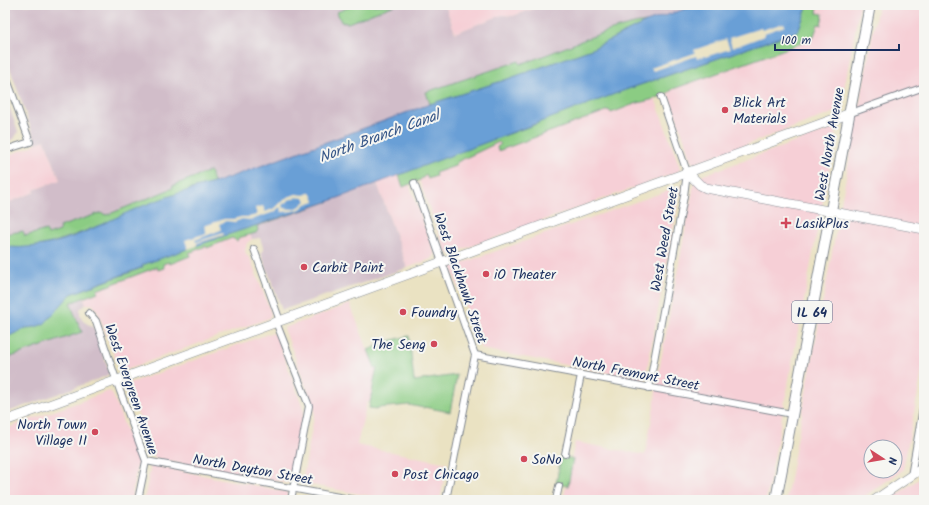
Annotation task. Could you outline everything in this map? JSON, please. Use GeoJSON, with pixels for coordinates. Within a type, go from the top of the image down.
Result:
{"type":"FeatureCollection","features":[{"type":"Feature","properties":{"kind":"main road","name":"West North Avenue"},"geometry":{"type":"LineString","coordinates":[[776,500],[831,212],[848,114],[870,5]]}},
{"type":"Feature","properties":{"kind":"street"},"geometry":{"type":"LineString","coordinates":[[5,74],[30,142],[5,150]]}},
{"type":"Feature","properties":{"kind":"street"},"geometry":{"type":"LineString","coordinates":[[5,421],[924,87]]}},
{"type":"Feature","properties":{"kind":"street","name":"West Weed Street"},"geometry":{"type":"LineString","coordinates":[[649,388],[684,196],[687,172],[660,97]]}},
{"type":"Feature","properties":{"kind":"street"},"geometry":{"type":"LineString","coordinates":[[687,172],[700,185],[706,188],[924,229]]}},
{"type":"Feature","properties":{"kind":"street","name":"West Blackhawk Street"},"geometry":{"type":"LineString","coordinates":[[414,184],[475,355],[446,500]]}},
{"type":"Feature","properties":{"kind":"street"},"geometry":{"type":"LineString","coordinates":[[254,249],[309,406],[291,500]]}},
{"type":"Feature","properties":{"kind":"street","name":"West Evergreen Avenue"},"geometry":{"type":"LineString","coordinates":[[89,313],[96,321],[146,461],[138,500]]}},
{"type":"Feature","properties":{"kind":"street","name":"North Fremont Street"},"geometry":{"type":"LineString","coordinates":[[475,355],[792,414]]}},
{"type":"Feature","properties":{"kind":"street"},"geometry":{"type":"LineString","coordinates":[[565,454],[581,375]]}},
{"type":"Feature","properties":{"kind":"street"},"geometry":{"type":"LineString","coordinates":[[911,476],[924,402]]}},
{"type":"Feature","properties":{"kind":"street","name":"North Dayton Street"},"geometry":{"type":"LineString","coordinates":[[146,461],[355,500]]}},
{"type":"Feature","properties":{"kind":"street"},"geometry":{"type":"LineString","coordinates":[[875,500],[924,467]]}},
{"type":"Feature","properties":{"kind":"street"},"geometry":{"type":"LineString","coordinates":[[556,500],[559,486]]}},
{"type":"Feature","properties":{"kind":"shaded area"},"geometry":{"type":"Polygon","coordinates":[[[13,5],[445,5],[455,33],[502,15],[513,16],[544,5],[697,5],[646,22],[592,49],[430,104],[214,183],[194,188],[98,226],[5,247],[5,204],[35,192],[34,190],[60,180],[45,140],[36,143],[5,54],[5,8],[13,5]]]}},
{"type":"Feature","properties":{"kind":"shaded area"},"geometry":{"type":"Polygon","coordinates":[[[445,5],[544,5],[513,16],[502,15],[455,33],[445,5]]]}},
{"type":"Feature","properties":{"kind":"shaded area"},"geometry":{"type":"Polygon","coordinates":[[[808,5],[860,5],[840,110],[696,163],[692,161],[668,93],[655,98],[679,165],[680,169],[678,172],[450,254],[445,250],[419,180],[409,184],[435,254],[431,259],[407,268],[377,183],[628,89],[798,31],[808,5]]]}},
{"type":"Feature","properties":{"kind":"shaded area"},"geometry":{"type":"Polygon","coordinates":[[[878,5],[924,5],[924,361],[903,470],[903,439],[863,439],[863,479],[890,479],[859,500],[786,500],[878,5]]]}},
{"type":"Feature","properties":{"kind":"shaded area"},"geometry":{"type":"Polygon","coordinates":[[[5,94],[18,132],[14,139],[5,142],[5,94]]]}},
{"type":"Feature","properties":{"kind":"shaded area"},"geometry":{"type":"Polygon","coordinates":[[[837,127],[766,500],[563,500],[575,442],[645,455],[655,401],[657,381],[695,178],[837,127]]]}},
{"type":"Feature","properties":{"kind":"shaded area"},"geometry":{"type":"Polygon","coordinates":[[[45,140],[60,180],[34,190],[35,192],[5,204],[5,156],[31,147],[36,143],[45,140]]]}},
{"type":"Feature","properties":{"kind":"shaded area"},"geometry":{"type":"Polygon","coordinates":[[[377,183],[407,268],[282,310],[261,253],[264,250],[260,238],[252,239],[250,234],[258,230],[256,226],[330,201],[377,183]]]}},
{"type":"Feature","properties":{"kind":"shaded area"},"geometry":{"type":"Polygon","coordinates":[[[681,186],[645,380],[481,349],[451,267],[681,186]]]}},
{"type":"Feature","properties":{"kind":"shaded area"},"geometry":{"type":"Polygon","coordinates":[[[250,234],[252,239],[247,243],[245,251],[247,256],[250,258],[271,313],[269,318],[125,370],[119,368],[97,310],[92,304],[86,304],[81,290],[224,236],[238,238],[250,234]]]}},
{"type":"Feature","properties":{"kind":"shaded area"},"geometry":{"type":"Polygon","coordinates":[[[81,290],[86,304],[80,309],[80,315],[83,321],[94,328],[109,374],[5,413],[5,338],[81,290]]]}},
{"type":"Feature","properties":{"kind":"shaded area"},"geometry":{"type":"Polygon","coordinates":[[[350,304],[375,368],[377,368],[372,386],[373,391],[370,402],[367,402],[357,445],[447,463],[440,500],[391,500],[302,483],[315,411],[284,328],[350,304]]]}},
{"type":"Feature","properties":{"kind":"shaded area"},"geometry":{"type":"Polygon","coordinates":[[[271,333],[276,335],[304,411],[289,483],[155,459],[128,385],[271,333]]]}},
{"type":"Feature","properties":{"kind":"shaded area"},"geometry":{"type":"Polygon","coordinates":[[[109,391],[112,393],[138,461],[131,500],[5,500],[5,429],[109,391]]]}},
{"type":"Feature","properties":{"kind":"shaded area"},"geometry":{"type":"Polygon","coordinates":[[[151,465],[288,492],[286,500],[144,500],[151,465]]]}},
{"type":"Feature","properties":{"kind":"shaded area"},"geometry":{"type":"Polygon","coordinates":[[[924,476],[924,500],[889,500],[913,483],[924,476]]]}},
{"type":"Feature","properties":{"kind":"green space"},"geometry":{"type":"Polygon","coordinates":[[[354,5],[395,5],[348,23],[341,22],[337,12],[354,5]]]}},
{"type":"Feature","properties":{"kind":"green space"},"geometry":{"type":"Polygon","coordinates":[[[808,5],[818,5],[817,13],[823,14],[821,25],[818,24],[814,36],[801,40],[802,43],[673,89],[665,95],[634,104],[611,113],[609,110],[498,151],[497,147],[501,144],[499,142],[457,162],[455,166],[435,173],[436,176],[428,179],[426,175],[420,180],[403,187],[399,175],[425,165],[487,135],[498,138],[539,123],[545,116],[570,110],[577,104],[599,100],[610,91],[628,89],[798,31],[808,5]]]}},
{"type":"Feature","properties":{"kind":"green space"},"geometry":{"type":"Polygon","coordinates":[[[646,22],[592,49],[505,80],[430,104],[426,92],[519,61],[520,64],[536,59],[598,34],[646,22]]]}},
{"type":"Feature","properties":{"kind":"green space"},"geometry":{"type":"Polygon","coordinates":[[[210,171],[214,183],[194,188],[72,236],[51,243],[27,248],[5,247],[5,234],[23,231],[25,236],[46,230],[48,235],[60,231],[59,227],[100,213],[107,215],[210,171]]]}},
{"type":"Feature","properties":{"kind":"green space"},"geometry":{"type":"Polygon","coordinates":[[[330,201],[257,226],[258,230],[256,233],[238,238],[237,241],[232,238],[207,248],[206,246],[189,253],[190,256],[170,264],[169,262],[163,264],[164,268],[158,270],[157,267],[97,290],[98,292],[70,303],[82,332],[5,359],[5,338],[26,328],[35,327],[71,294],[142,268],[142,266],[185,240],[330,201]]]}},
{"type":"Feature","properties":{"kind":"green space"},"geometry":{"type":"Polygon","coordinates":[[[409,336],[414,381],[457,375],[450,412],[409,405],[377,409],[369,408],[377,368],[375,368],[368,350],[392,340],[409,336]]]}},
{"type":"Feature","properties":{"kind":"green space"},"geometry":{"type":"Polygon","coordinates":[[[561,456],[573,459],[568,486],[556,484],[561,456]]]}},
{"type":"Feature","properties":{"kind":"water","name":"North Branch Canal"},"geometry":{"type":"Polygon","coordinates":[[[697,5],[808,5],[798,31],[628,89],[330,201],[142,265],[143,267],[71,294],[44,324],[26,328],[5,338],[5,247],[40,246],[67,239],[163,198],[214,183],[430,104],[505,80],[592,49],[646,22],[697,5]]]}},
{"type":"Feature","properties":{"kind":"pier"},"geometry":{"type":"Polygon","coordinates":[[[784,23],[785,26],[764,33],[764,36],[732,48],[729,38],[761,28],[762,30],[784,23]]]}},
{"type":"Feature","properties":{"kind":"pier"},"geometry":{"type":"Polygon","coordinates":[[[726,39],[730,49],[697,59],[696,56],[653,71],[651,68],[695,53],[694,50],[726,39]]]}},
{"type":"Feature","properties":{"kind":"pier"},"geometry":{"type":"Polygon","coordinates":[[[311,192],[315,201],[306,204],[300,209],[292,211],[282,212],[280,207],[274,212],[251,220],[242,219],[235,222],[226,221],[219,224],[221,230],[195,240],[196,242],[223,233],[224,235],[197,243],[197,246],[188,249],[185,240],[207,233],[204,226],[224,219],[234,219],[257,215],[255,208],[263,206],[265,212],[273,209],[288,197],[296,194],[304,195],[311,192]],[[296,197],[289,200],[282,205],[283,208],[292,209],[299,207],[306,201],[304,198],[296,197]]]}},
{"type":"Feature","properties":{"kind":"place","name":"Blick Art Materials"},"geometry":{"type":"Point","coordinates":[725,110]}},
{"type":"Feature","properties":{"kind":"place","name":"LasikPlus"},"geometry":{"type":"Point","coordinates":[786,223]}},
{"type":"Feature","properties":{"kind":"place","name":"Carbit Paint"},"geometry":{"type":"Point","coordinates":[304,267]}},
{"type":"Feature","properties":{"kind":"place","name":"iO Theater"},"geometry":{"type":"Point","coordinates":[486,274]}},
{"type":"Feature","properties":{"kind":"place","name":"Foundry"},"geometry":{"type":"Point","coordinates":[403,312]}},
{"type":"Feature","properties":{"kind":"place","name":"The Seng"},"geometry":{"type":"Point","coordinates":[434,344]}},
{"type":"Feature","properties":{"kind":"place","name":"North Town Village II"},"geometry":{"type":"Point","coordinates":[95,432]}},
{"type":"Feature","properties":{"kind":"place","name":"SoNo"},"geometry":{"type":"Point","coordinates":[524,459]}},
{"type":"Feature","properties":{"kind":"place","name":"Post Chicago"},"geometry":{"type":"Point","coordinates":[395,474]}}]}
